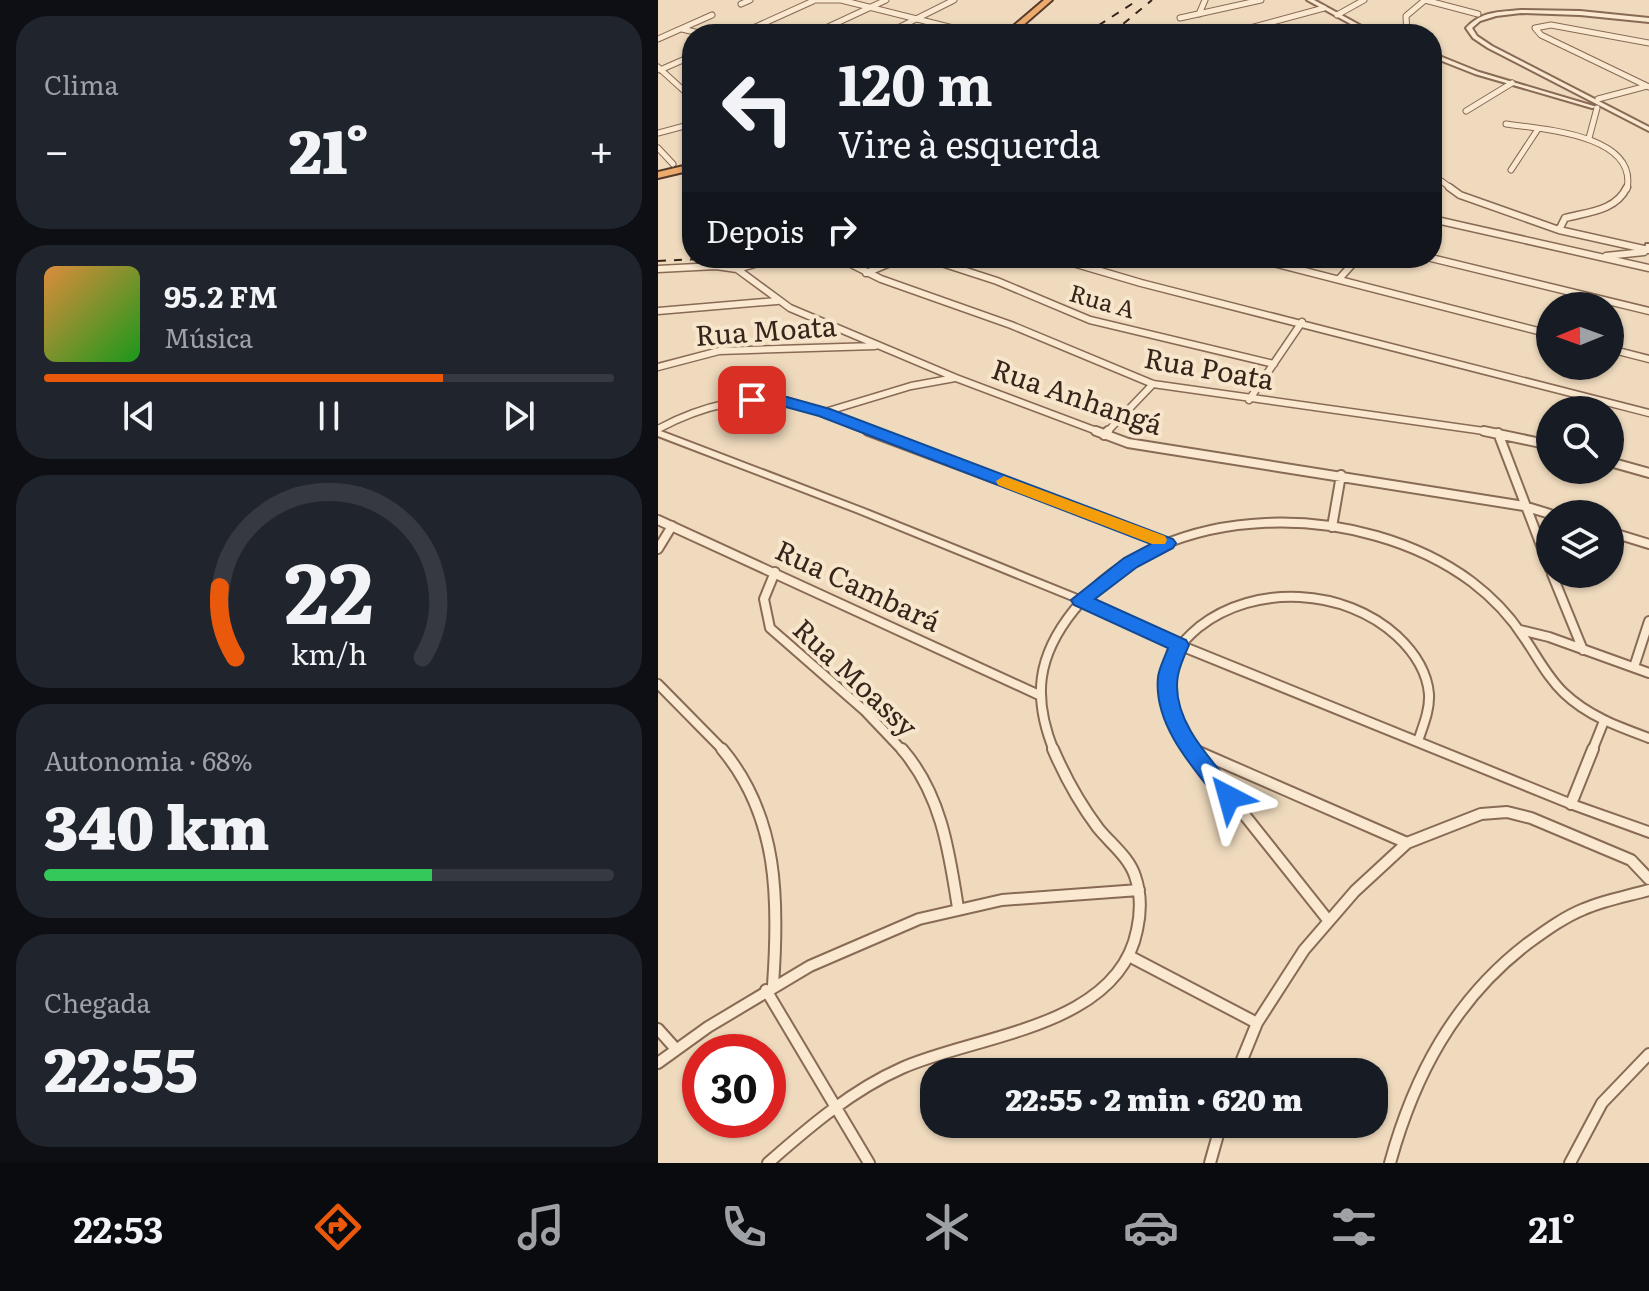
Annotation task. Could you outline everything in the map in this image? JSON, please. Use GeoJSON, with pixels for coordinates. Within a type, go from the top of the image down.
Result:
{"type":"FeatureCollection","features":[{"type":"Feature","properties":{"kind":"highway"},"geometry":{"type":"LineString","coordinates":[[1020,24],[1048,0]]}},
{"type":"Feature","properties":{"kind":"highway"},"geometry":{"type":"LineString","coordinates":[[1031,24],[1059,0]]}},
{"type":"Feature","properties":{"kind":"highway"},"geometry":{"type":"LineString","coordinates":[[658,182],[682,176]]}},
{"type":"Feature","properties":{"kind":"street"},"geometry":{"type":"LineString","coordinates":[[741,4],[750,0]]}},
{"type":"Feature","properties":{"kind":"street"},"geometry":{"type":"LineString","coordinates":[[761,24],[812,0],[841,0],[942,24]]}},
{"type":"Feature","properties":{"kind":"street"},"geometry":{"type":"LineString","coordinates":[[834,24],[886,0]]}},
{"type":"Feature","properties":{"kind":"street"},"geometry":{"type":"LineString","coordinates":[[905,24],[954,0]]}},
{"type":"Feature","properties":{"kind":"street"},"geometry":{"type":"LineString","coordinates":[[1199,14],[1205,0]]}},
{"type":"Feature","properties":{"kind":"street"},"geometry":{"type":"LineString","coordinates":[[1180,18],[1261,0]]}},
{"type":"Feature","properties":{"kind":"street"},"geometry":{"type":"LineString","coordinates":[[1310,0],[1352,24]]}},
{"type":"Feature","properties":{"kind":"street"},"geometry":{"type":"LineString","coordinates":[[1337,15],[1364,0]]}},
{"type":"Feature","properties":{"kind":"street"},"geometry":{"type":"LineString","coordinates":[[1406,24],[1406,16],[1425,0],[1478,14]]}},
{"type":"Feature","properties":{"kind":"street"},"geometry":{"type":"LineString","coordinates":[[1513,4],[1527,3]]}},
{"type":"Feature","properties":{"kind":"street"},"geometry":{"type":"LineString","coordinates":[[1541,3],[1649,20]]}},
{"type":"Feature","properties":{"kind":"street"},"geometry":{"type":"LineString","coordinates":[[1503,5],[1478,14],[1470,21],[1469,28],[1475,37],[1598,104],[1648,86]]}},
{"type":"Feature","properties":{"kind":"street"},"geometry":{"type":"LineString","coordinates":[[1265,24],[1324,8]]}},
{"type":"Feature","properties":{"kind":"street"},"geometry":{"type":"LineString","coordinates":[[693,24],[712,15]]}},
{"type":"Feature","properties":{"kind":"street"},"geometry":{"type":"LineString","coordinates":[[1648,86],[1541,35],[1535,28],[1551,25],[1649,43]]}},
{"type":"Feature","properties":{"kind":"street"},"geometry":{"type":"LineString","coordinates":[[658,39],[682,29]]}},
{"type":"Feature","properties":{"kind":"street"},"geometry":{"type":"LineString","coordinates":[[1442,58],[1512,83],[1598,104],[1634,117],[1649,127]]}},
{"type":"Feature","properties":{"kind":"street"},"geometry":{"type":"LineString","coordinates":[[682,60],[659,69],[682,88]]}},
{"type":"Feature","properties":{"kind":"street"},"geometry":{"type":"LineString","coordinates":[[1554,79],[1598,104],[1649,127]]}},
{"type":"Feature","properties":{"kind":"street"},"geometry":{"type":"LineString","coordinates":[[1466,111],[1512,83]]}},
{"type":"Feature","properties":{"kind":"street"},"geometry":{"type":"LineString","coordinates":[[1573,91],[1612,111],[1634,117]]}},
{"type":"Feature","properties":{"kind":"street"},"geometry":{"type":"LineString","coordinates":[[1589,138],[1598,104]]}},
{"type":"Feature","properties":{"kind":"street"},"geometry":{"type":"LineString","coordinates":[[1506,124],[1589,138],[1615,154],[1628,172],[1629,182],[1618,199],[1607,207],[1565,218],[1560,228]]}},
{"type":"Feature","properties":{"kind":"street"},"geometry":{"type":"LineString","coordinates":[[658,133],[682,127]]}},
{"type":"Feature","properties":{"kind":"street"},"geometry":{"type":"LineString","coordinates":[[1511,170],[1538,129]]}},
{"type":"Feature","properties":{"kind":"street"},"geometry":{"type":"LineString","coordinates":[[658,148],[666,171]]}},
{"type":"Feature","properties":{"kind":"street"},"geometry":{"type":"LineString","coordinates":[[1442,182],[1460,195],[1540,222],[1649,250]]}},
{"type":"Feature","properties":{"kind":"street"},"geometry":{"type":"LineString","coordinates":[[1442,221],[1649,268]]}},
{"type":"Feature","properties":{"kind":"street"},"geometry":{"type":"LineString","coordinates":[[1597,256],[1649,250]]}},
{"type":"Feature","properties":{"kind":"street"},"geometry":{"type":"LineString","coordinates":[[1608,259],[1649,250]]}},
{"type":"Feature","properties":{"kind":"street"},"geometry":{"type":"LineString","coordinates":[[1442,261],[1649,311]]}},
{"type":"Feature","properties":{"kind":"street"},"geometry":{"type":"LineString","coordinates":[[658,269],[682,268]]}},
{"type":"Feature","properties":{"kind":"street"},"geometry":{"type":"LineString","coordinates":[[730,268],[741,268]]}},
{"type":"Feature","properties":{"kind":"street","name":"Rua Poata"},"geometry":{"type":"LineString","coordinates":[[857,268],[880,281],[1011,325],[1127,376],[1153,384],[1498,433],[1536,442]]}},
{"type":"Feature","properties":{"kind":"street"},"geometry":{"type":"LineString","coordinates":[[866,273],[878,268]]}},
{"type":"Feature","properties":{"kind":"street","name":"Rua A"},"geometry":{"type":"LineString","coordinates":[[957,268],[997,281],[1090,320],[1274,364]]}},
{"type":"Feature","properties":{"kind":"street"},"geometry":{"type":"LineString","coordinates":[[1090,268],[1649,413]]}},
{"type":"Feature","properties":{"kind":"street"},"geometry":{"type":"LineString","coordinates":[[1294,268],[1536,330]]}},
{"type":"Feature","properties":{"kind":"street"},"geometry":{"type":"LineString","coordinates":[[1339,279],[1349,268]]}},
{"type":"Feature","properties":{"kind":"street","name":"Rua Anhangá"},"geometry":{"type":"LineString","coordinates":[[737,269],[777,301],[956,378],[1104,435],[1152,449],[1341,475],[1536,510]]}},
{"type":"Feature","properties":{"kind":"street"},"geometry":{"type":"LineString","coordinates":[[658,311],[777,301]]}},
{"type":"Feature","properties":{"kind":"street"},"geometry":{"type":"LineString","coordinates":[[1249,400],[1302,322]]}},
{"type":"Feature","properties":{"kind":"street","name":"Rua Moata"},"geometry":{"type":"LineString","coordinates":[[658,367],[679,359],[760,348],[878,346]]}},
{"type":"Feature","properties":{"kind":"street"},"geometry":{"type":"LineString","coordinates":[[1624,353],[1649,359]]}},
{"type":"Feature","properties":{"kind":"street"},"geometry":{"type":"LineString","coordinates":[[658,360],[679,359]]}},
{"type":"Feature","properties":{"kind":"street"},"geometry":{"type":"LineString","coordinates":[[825,412],[911,386],[956,378]]}},
{"type":"Feature","properties":{"kind":"street"},"geometry":{"type":"LineString","coordinates":[[1104,435],[1153,384]]}},
{"type":"Feature","properties":{"kind":"street"},"geometry":{"type":"LineString","coordinates":[[660,431],[694,411],[742,401],[787,402],[825,412],[1167,543]]}},
{"type":"Feature","properties":{"kind":"street"},"geometry":{"type":"LineString","coordinates":[[660,431],[1081,600],[1179,645],[1571,804],[1649,832]]}},
{"type":"Feature","properties":{"kind":"street"},"geometry":{"type":"LineString","coordinates":[[1498,433],[1536,535]]}},
{"type":"Feature","properties":{"kind":"street"},"geometry":{"type":"LineString","coordinates":[[1624,466],[1649,473]]}},
{"type":"Feature","properties":{"kind":"street"},"geometry":{"type":"LineString","coordinates":[[1332,527],[1341,475]]}},
{"type":"Feature","properties":{"kind":"street","name":"Rua Cambará"},"geometry":{"type":"LineString","coordinates":[[658,520],[1039,695]]}},
{"type":"Feature","properties":{"kind":"street"},"geometry":{"type":"LineString","coordinates":[[768,1163],[836,1106],[906,1067],[1041,1023],[1084,1002],[1107,983],[1129,956],[1138,926],[1139,890],[1131,866],[1086,810],[1064,775],[1048,734],[1039,695],[1057,635],[1081,600],[1130,562],[1167,543],[1239,525],[1277,523],[1332,527],[1412,549],[1447,564],[1476,584],[1520,630],[1551,680],[1576,703],[1604,721],[1649,738]]}},
{"type":"Feature","properties":{"kind":"street"},"geometry":{"type":"LineString","coordinates":[[658,549],[672,526]]}},
{"type":"Feature","properties":{"kind":"street"},"geometry":{"type":"LineString","coordinates":[[1624,536],[1649,544]]}},
{"type":"Feature","properties":{"kind":"street","name":"Rua Moassy"},"geometry":{"type":"LineString","coordinates":[[775,572],[764,589],[762,607],[770,628],[790,649],[884,729],[915,766],[938,810],[950,854],[958,908]]}},
{"type":"Feature","properties":{"kind":"street"},"geometry":{"type":"LineString","coordinates":[[1558,588],[1583,650]]}},
{"type":"Feature","properties":{"kind":"street"},"geometry":{"type":"LineString","coordinates":[[1328,920],[1189,748],[1167,689],[1170,663],[1179,645],[1212,617],[1253,601],[1319,599],[1350,608],[1391,631],[1419,663],[1428,687],[1429,701],[1418,741]]}},
{"type":"Feature","properties":{"kind":"street"},"geometry":{"type":"LineString","coordinates":[[1634,667],[1649,621]]}},
{"type":"Feature","properties":{"kind":"street"},"geometry":{"type":"LineString","coordinates":[[1520,630],[1549,637],[1649,673]]}},
{"type":"Feature","properties":{"kind":"street"},"geometry":{"type":"LineString","coordinates":[[1526,641],[1549,637]]}},
{"type":"Feature","properties":{"kind":"street"},"geometry":{"type":"LineString","coordinates":[[658,684],[691,715],[749,785],[765,831],[776,885],[777,942],[770,988],[869,1163]]}},
{"type":"Feature","properties":{"kind":"street"},"geometry":{"type":"LineString","coordinates":[[1571,804],[1604,721]]}},
{"type":"Feature","properties":{"kind":"street"},"geometry":{"type":"LineString","coordinates":[[1189,748],[1407,843]]}},
{"type":"Feature","properties":{"kind":"street"},"geometry":{"type":"LineString","coordinates":[[1243,1058],[1257,1023],[1304,950],[1328,920],[1407,843],[1481,814],[1507,812],[1531,818],[1631,860],[1649,879]]}},
{"type":"Feature","properties":{"kind":"street"},"geometry":{"type":"LineString","coordinates":[[658,1063],[675,1048],[770,988],[820,959],[871,937],[958,908],[1007,900],[1139,890]]}},
{"type":"Feature","properties":{"kind":"street"},"geometry":{"type":"LineString","coordinates":[[1390,1163],[1401,1119],[1421,1073],[1444,1030],[1480,984],[1514,953],[1583,909],[1649,890]]}},
{"type":"Feature","properties":{"kind":"street"},"geometry":{"type":"LineString","coordinates":[[1129,956],[1257,1023]]}},
{"type":"Feature","properties":{"kind":"street"},"geometry":{"type":"LineString","coordinates":[[658,1029],[675,1048]]}},
{"type":"Feature","properties":{"kind":"street"},"geometry":{"type":"LineString","coordinates":[[1570,1163],[1584,1126],[1604,1097],[1649,1054]]}},
{"type":"Feature","properties":{"kind":"street"},"geometry":{"type":"LineString","coordinates":[[1210,1163],[1217,1138]]}},
{"type":"Feature","properties":{"kind":"railway"},"geometry":{"type":"LineString","coordinates":[[1101,24],[1138,0]]}},
{"type":"Feature","properties":{"kind":"railway"},"geometry":{"type":"LineString","coordinates":[[1123,24],[1152,0]]}},
{"type":"Feature","properties":{"kind":"railway"},"geometry":{"type":"LineString","coordinates":[[658,261],[682,260]]}},
{"type":"Feature","properties":{"kind":"slow traffic"},"geometry":{"type":"LineString","coordinates":[[1004,481],[1158,540]]}},
{"type":"Feature","properties":{"kind":"route"},"geometry":{"type":"LineString","coordinates":[[752,400],[787,402],[825,412],[1167,543],[1130,562],[1081,600],[1179,645],[1170,663],[1169,700],[1189,748],[1229,797]]}}]}
